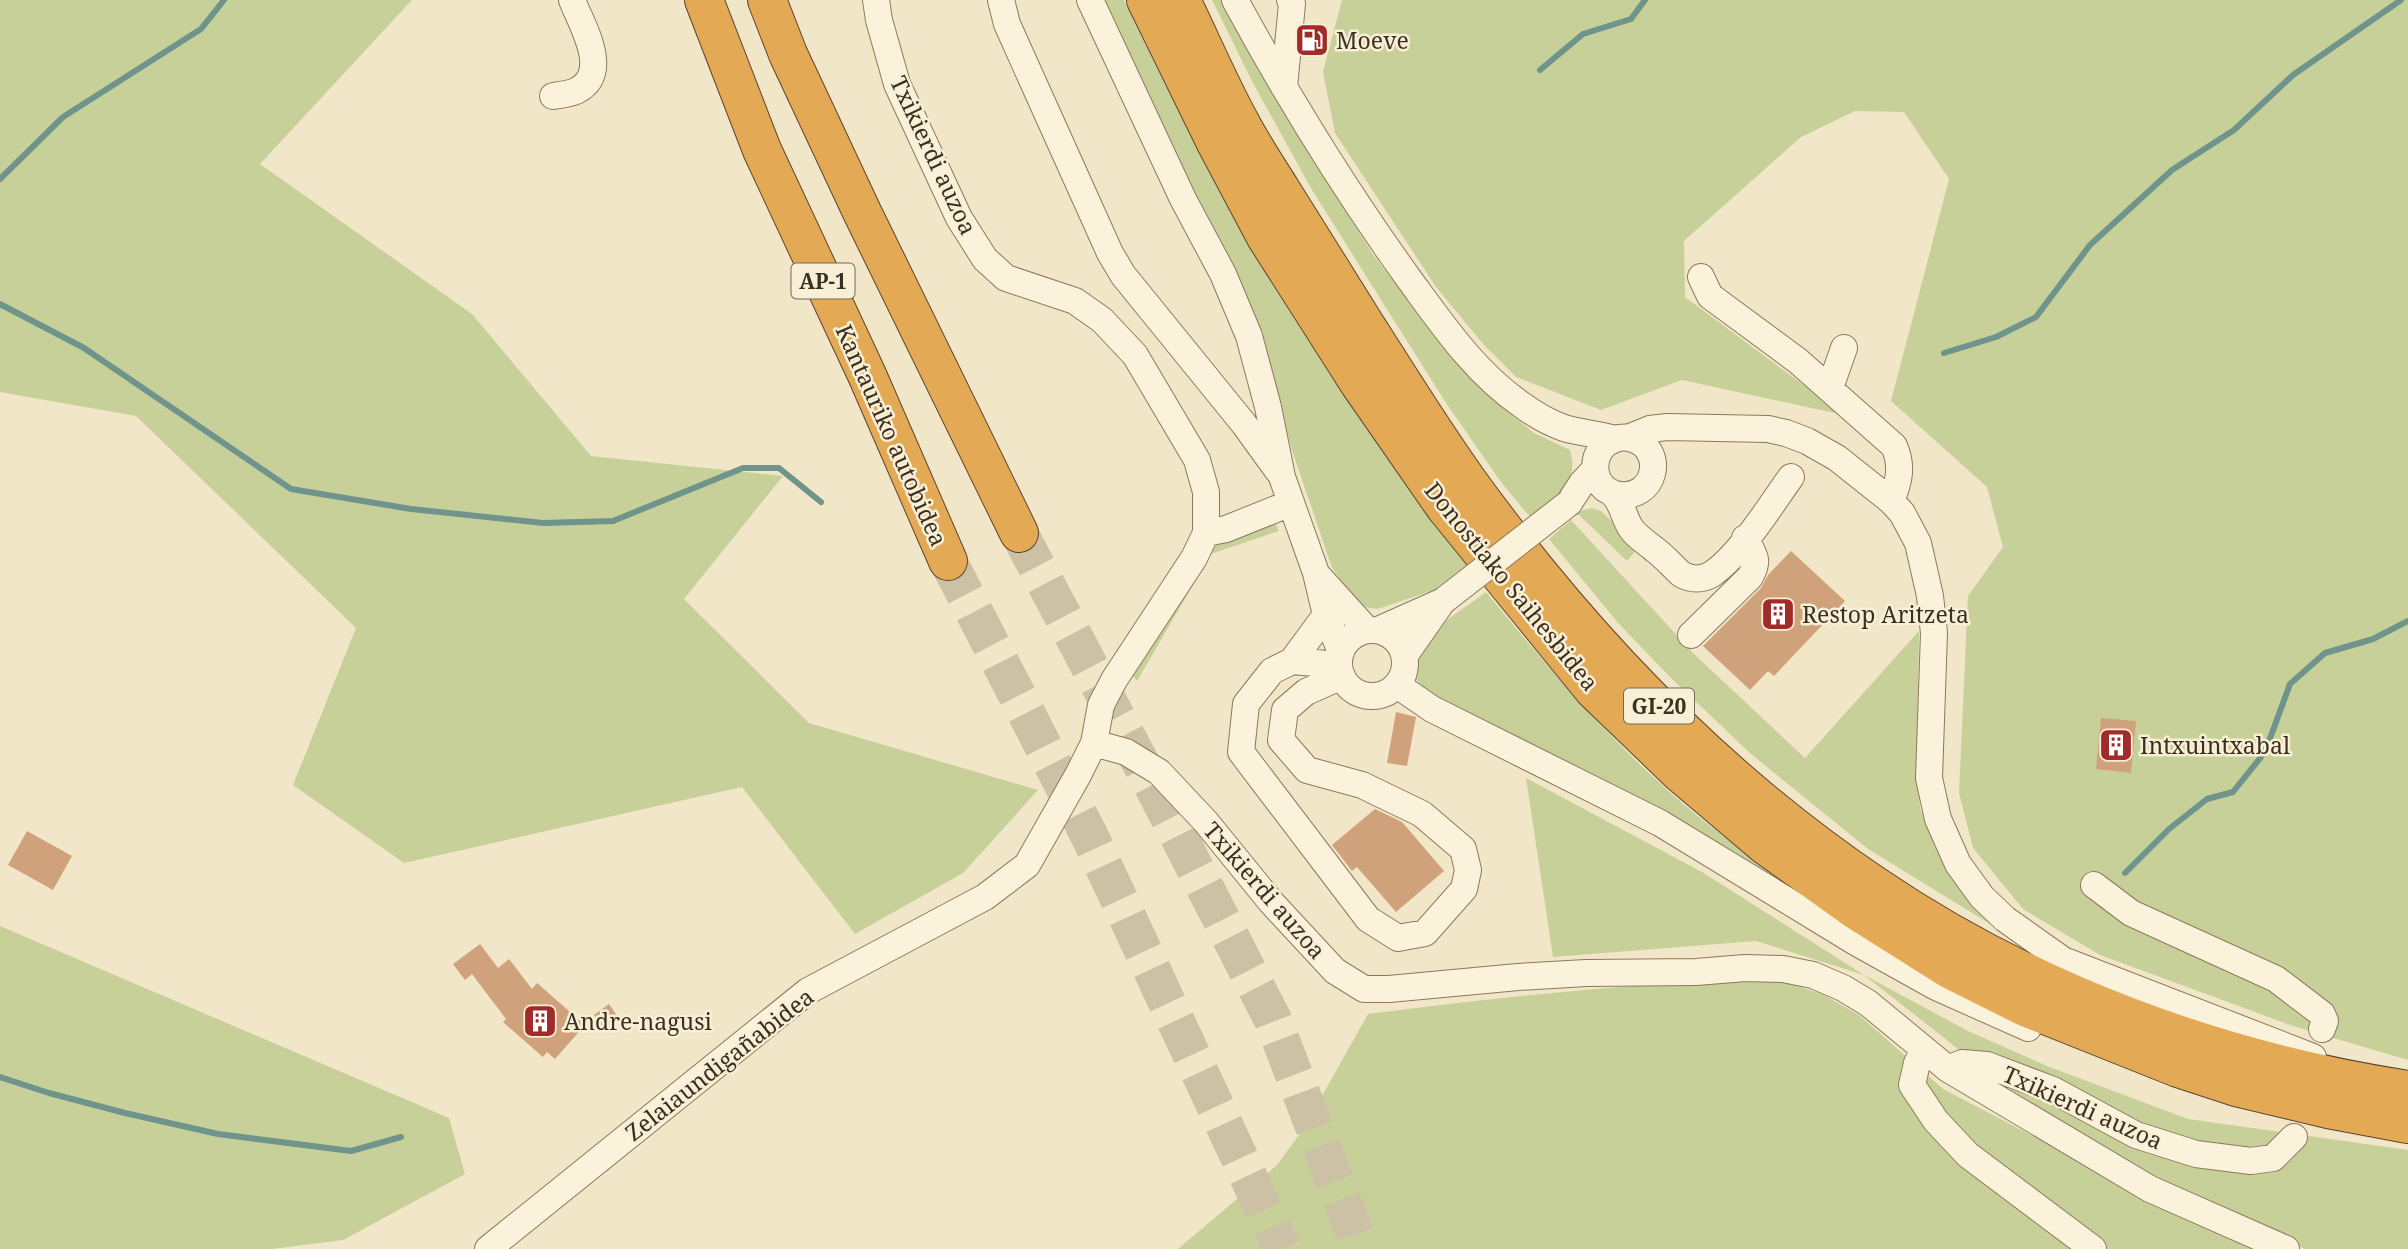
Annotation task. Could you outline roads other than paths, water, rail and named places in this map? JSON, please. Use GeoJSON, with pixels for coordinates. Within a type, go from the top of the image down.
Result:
{"type":"FeatureCollection","features":[{"type":"Feature","properties":{"kind":"highway","name":"Kantauriko autobidea"},"geometry":{"type":"LineString","coordinates":[[704,0],[762,150],[867,375],[948,561]]}},
{"type":"Feature","properties":{"kind":"highway","name":"AP-1"},"geometry":{"type":"LineString","coordinates":[[767,0],[788,54],[856,200],[1019,533]]}},
{"type":"Feature","properties":{"kind":"highway","name":"Donostiako Saihesbidea"},"geometry":{"type":"LineString","coordinates":[[1146,0],[1215,141],[1266,237],[1398,439],[1445,507],[1575,668],[1593,689],[1680,773],[1765,845],[1857,911],[1948,969],[2025,1007],[2178,1068],[2236,1087],[2328,1109],[2408,1124]]}},
{"type":"Feature","properties":{"kind":"highway","name":"Donostiako Saihesbidea"},"geometry":{"type":"LineString","coordinates":[[1181,0],[1242,126],[1383,352],[1467,480],[1552,589],[1616,663],[1699,746],[1780,816],[1874,886],[1964,941],[2040,979],[2118,1013],[2192,1040],[2339,1079],[2408,1089]]}},
{"type":"Feature","properties":{"kind":"street"},"geometry":{"type":"LineString","coordinates":[[553,96],[576,91],[590,79],[595,61],[572,0]]}},
{"type":"Feature","properties":{"kind":"street","name":"Txikierdi auzoa"},"geometry":{"type":"LineString","coordinates":[[876,0],[897,84],[959,218],[985,259],[1006,278],[1075,301],[1102,320],[1135,355],[1197,460],[1206,492],[1206,533],[1194,558],[1114,680],[1101,705],[1094,743],[1126,752],[1159,772],[1206,822],[1271,902],[1335,971],[1364,989],[1389,989],[1586,973],[1783,969],[1813,975],[1868,1003],[1948,1069],[1962,1063],[1987,1065],[2053,1090],[2136,1135],[2196,1154],[2251,1161],[2273,1158],[2294,1137]]}},
{"type":"Feature","properties":{"kind":"street"},"geometry":{"type":"LineString","coordinates":[[1001,0],[1006,24],[1110,253],[1128,268],[1282,477]]}},
{"type":"Feature","properties":{"kind":"street"},"geometry":{"type":"LineString","coordinates":[[1090,0],[1183,199],[1223,274],[1249,336],[1268,407],[1282,477],[1316,573],[1340,664],[1349,687],[1360,694],[1374,696],[1386,693],[1397,685],[1405,671],[1405,655],[1397,641],[1389,634],[1372,630],[1316,573]]}},
{"type":"Feature","properties":{"kind":"street"},"geometry":{"type":"LineString","coordinates":[[1235,0],[1284,87],[1389,250],[1465,352],[1493,382],[1522,406],[1563,428],[1596,433],[1646,447],[1652,461],[1652,475],[1642,491],[1647,543]]}},
{"type":"Feature","properties":{"kind":"street"},"geometry":{"type":"LineString","coordinates":[[1284,87],[1292,1]]}},
{"type":"Feature","properties":{"kind":"street"},"geometry":{"type":"LineString","coordinates":[[1701,277],[1710,296],[1798,361],[1894,446],[1899,457],[1899,482],[1891,501]]}},
{"type":"Feature","properties":{"kind":"street"},"geometry":{"type":"LineString","coordinates":[[1830,388],[1844,348]]}},
{"type":"Feature","properties":{"kind":"street"},"geometry":{"type":"LineString","coordinates":[[1326,615],[1292,661],[1272,671],[1246,704],[1241,752],[1368,919],[1398,938],[1425,933],[1464,888],[1468,870],[1463,849],[1422,814],[1362,785],[1307,771],[1281,740],[1285,710],[1340,664],[1347,640],[1356,633],[1372,630],[1443,601],[1569,503],[1595,497],[1603,478],[1601,448],[1650,429],[1714,426],[1768,429],[1807,441],[1837,458],[1891,501],[1902,513],[1917,543],[1930,596],[1934,633],[1929,778],[1938,819],[1958,864],[1982,897],[2014,926],[2063,960],[2206,1017],[2408,1089]]}},
{"type":"Feature","properties":{"kind":"street"},"geometry":{"type":"LineString","coordinates":[[1563,428],[1603,478],[1633,531],[1689,579],[1710,575],[1731,556],[1791,477]]}},
{"type":"Feature","properties":{"kind":"street"},"geometry":{"type":"LineString","coordinates":[[1652,461],[1692,428]]}},
{"type":"Feature","properties":{"kind":"street"},"geometry":{"type":"LineString","coordinates":[[1867,481],[1899,471]]}},
{"type":"Feature","properties":{"kind":"street"},"geometry":{"type":"LineString","coordinates":[[1603,478],[1623,496],[1642,491]]}},
{"type":"Feature","properties":{"kind":"street"},"geometry":{"type":"LineString","coordinates":[[1206,533],[1291,503]]}},
{"type":"Feature","properties":{"kind":"street"},"geometry":{"type":"LineString","coordinates":[[1691,635],[1750,577],[1756,565],[1754,552],[1745,538]]}},
{"type":"Feature","properties":{"kind":"street"},"geometry":{"type":"LineString","coordinates":[[1405,655],[1443,601]]}},
{"type":"Feature","properties":{"kind":"street"},"geometry":{"type":"LineString","coordinates":[[1292,661],[1340,664]]}},
{"type":"Feature","properties":{"kind":"street"},"geometry":{"type":"LineString","coordinates":[[1397,685],[1432,709],[1660,822],[1857,943],[1949,993],[2024,1027],[2182,1084],[2328,1109]]}},
{"type":"Feature","properties":{"kind":"street","name":"Zelaiaundigañabidea"},"geometry":{"type":"LineString","coordinates":[[488,1249],[808,991],[985,897],[1027,865],[1094,743]]}},
{"type":"Feature","properties":{"kind":"street"},"geometry":{"type":"LineString","coordinates":[[2094,885],[2131,913],[2276,979],[2322,1014],[2325,1021],[2322,1029]]}},
{"type":"Feature","properties":{"kind":"street"},"geometry":{"type":"LineString","coordinates":[[1924,1051],[1917,1063],[1912,1085],[1936,1121],[1968,1155],[2093,1249]]}},
{"type":"Feature","properties":{"kind":"street"},"geometry":{"type":"LineString","coordinates":[[1948,1069],[2150,1189],[2286,1249]]}},
{"type":"Feature","properties":{"kind":"waterway"},"geometry":{"type":"LineString","coordinates":[[0,179],[63,117],[201,29],[224,0]]}},
{"type":"Feature","properties":{"kind":"waterway"},"geometry":{"type":"LineString","coordinates":[[1540,70],[1583,34],[1631,19],[1645,0]]}},
{"type":"Feature","properties":{"kind":"waterway"},"geometry":{"type":"LineString","coordinates":[[1944,353],[1996,337],[2036,317],[2090,245],[2172,170],[2234,130],[2293,75],[2401,0]]}},
{"type":"Feature","properties":{"kind":"waterway"},"geometry":{"type":"LineString","coordinates":[[0,304],[84,348],[291,489],[411,509],[543,523],[613,521],[743,468],[779,468],[821,502]]}},
{"type":"Feature","properties":{"kind":"waterway"},"geometry":{"type":"LineString","coordinates":[[2125,873],[2169,829],[2207,799],[2233,792],[2265,752],[2290,684],[2325,653],[2373,639],[2408,621]]}},
{"type":"Feature","properties":{"kind":"waterway"},"geometry":{"type":"LineString","coordinates":[[0,1077],[125,1113],[218,1134],[351,1151],[401,1137]]}},
{"type":"Feature","properties":{"kind":"tunnel"},"geometry":{"type":"LineString","coordinates":[[1019,533],[1273,1020],[1361,1249]]}},
{"type":"Feature","properties":{"kind":"tunnel"},"geometry":{"type":"LineString","coordinates":[[948,561],[1090,837],[1282,1249]]}},
{"type":"Feature","properties":{"kind":"place","name":"Moeve"},"geometry":{"type":"Point","coordinates":[1312,40]}},
{"type":"Feature","properties":{"kind":"place","name":"Restop Aritzeta"},"geometry":{"type":"Point","coordinates":[1778,614]}},
{"type":"Feature","properties":{"kind":"place","name":"Intxuintxabal"},"geometry":{"type":"Point","coordinates":[2116,745]}},
{"type":"Feature","properties":{"kind":"place","name":"Andre-nagusi"},"geometry":{"type":"Point","coordinates":[540,1021]}}]}
